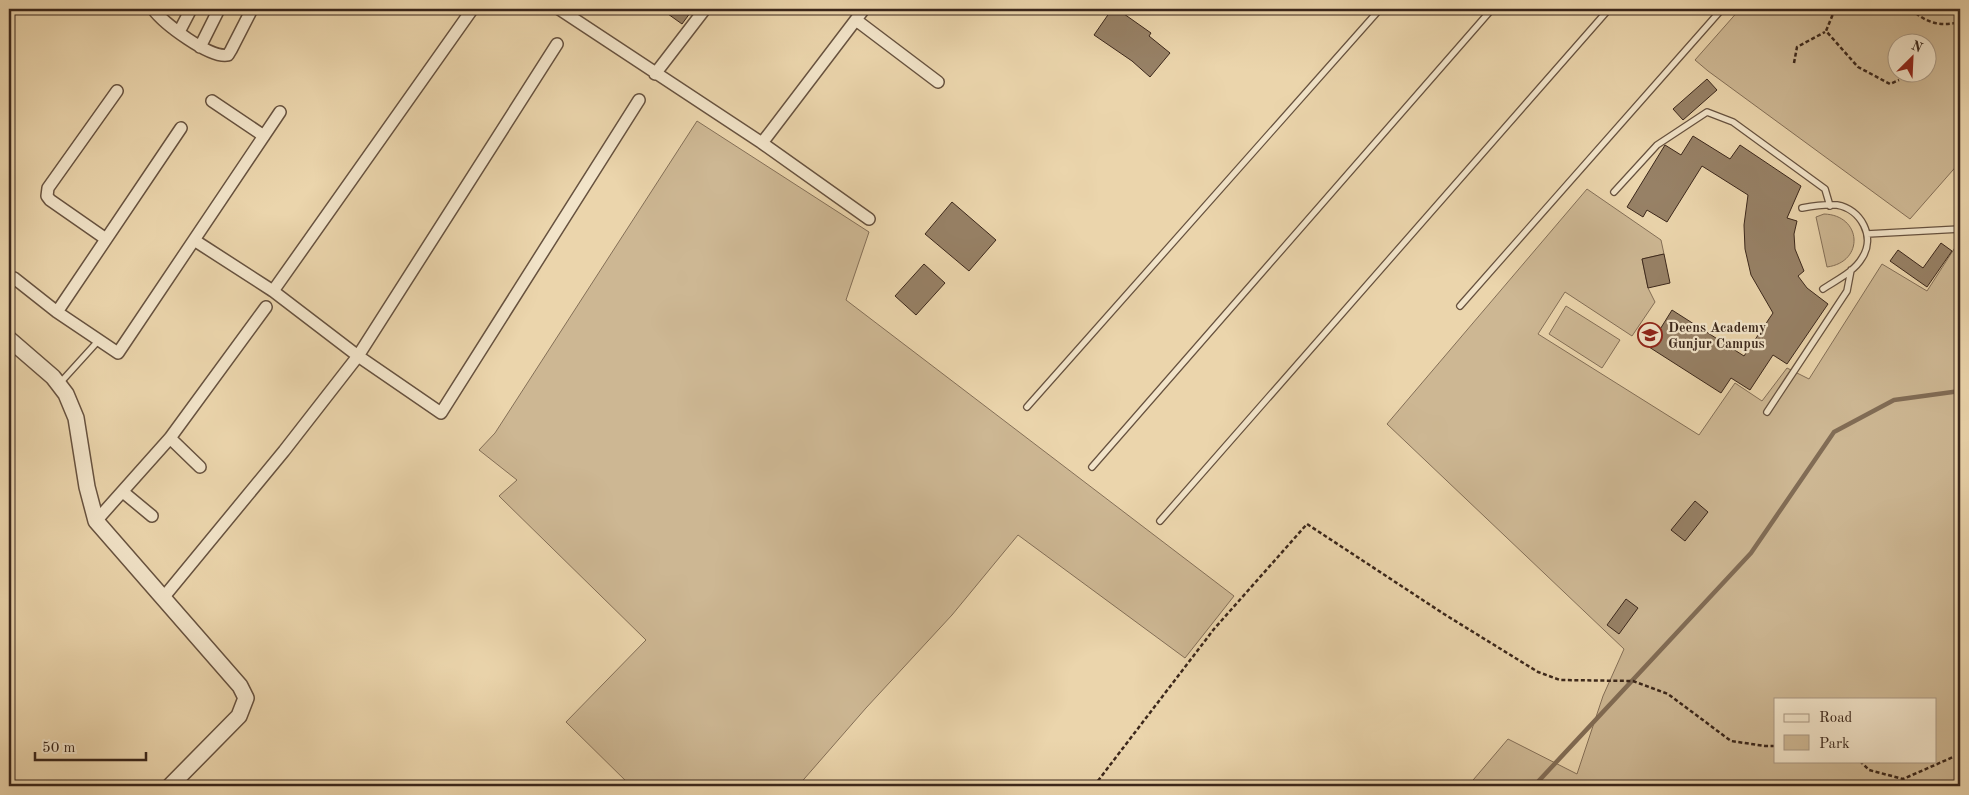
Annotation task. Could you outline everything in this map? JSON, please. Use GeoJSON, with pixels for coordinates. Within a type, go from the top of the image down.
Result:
{"type":"FeatureCollection","features":[{"type":"Feature","properties":{"kind":"street"},"geometry":{"type":"LineString","coordinates":[[152,9],[160,19],[200,47],[222,56],[228,55],[252,9]]}},
{"type":"Feature","properties":{"kind":"street"},"geometry":{"type":"LineString","coordinates":[[179,32],[191,9]]}},
{"type":"Feature","properties":{"kind":"street"},"geometry":{"type":"LineString","coordinates":[[200,47],[219,9]]}},
{"type":"Feature","properties":{"kind":"street"},"geometry":{"type":"LineString","coordinates":[[559,9],[762,143],[869,219]]}},
{"type":"Feature","properties":{"kind":"street"},"geometry":{"type":"LineString","coordinates":[[655,74],[705,9]]}},
{"type":"Feature","properties":{"kind":"street"},"geometry":{"type":"LineString","coordinates":[[762,143],[864,9]]}},
{"type":"Feature","properties":{"kind":"street"},"geometry":{"type":"LineString","coordinates":[[273,291],[471,11]]}},
{"type":"Feature","properties":{"kind":"street"},"geometry":{"type":"LineString","coordinates":[[856,20],[938,82]]}},
{"type":"Feature","properties":{"kind":"street"},"geometry":{"type":"LineString","coordinates":[[163,598],[284,451],[358,356],[557,44]]}},
{"type":"Feature","properties":{"kind":"street"},"geometry":{"type":"LineString","coordinates":[[106,239],[50,200],[48,188],[117,92]]}},
{"type":"Feature","properties":{"kind":"street"},"geometry":{"type":"LineString","coordinates":[[194,240],[273,291],[358,356],[442,413],[639,100]]}},
{"type":"Feature","properties":{"kind":"street"},"geometry":{"type":"LineString","coordinates":[[212,101],[264,136]]}},
{"type":"Feature","properties":{"kind":"street"},"geometry":{"type":"LineString","coordinates":[[14,278],[57,312],[118,353],[280,112]]}},
{"type":"Feature","properties":{"kind":"street"},"geometry":{"type":"LineString","coordinates":[[57,312],[181,128]]}},
{"type":"Feature","properties":{"kind":"street"},"geometry":{"type":"LineString","coordinates":[[96,521],[170,438],[266,307]]}},
{"type":"Feature","properties":{"kind":"street"},"geometry":{"type":"LineString","coordinates":[[9,338],[53,377],[66,394],[76,418],[87,487],[96,521],[240,686],[246,698],[239,716],[170,786]]}},
{"type":"Feature","properties":{"kind":"street"},"geometry":{"type":"LineString","coordinates":[[170,438],[200,467]]}},
{"type":"Feature","properties":{"kind":"street"},"geometry":{"type":"LineString","coordinates":[[123,492],[152,516]]}},
{"type":"Feature","properties":{"kind":"lane"},"geometry":{"type":"LineString","coordinates":[[1027,407],[1380,9]]}},
{"type":"Feature","properties":{"kind":"lane"},"geometry":{"type":"LineString","coordinates":[[1092,467],[1492,9]]}},
{"type":"Feature","properties":{"kind":"lane"},"geometry":{"type":"LineString","coordinates":[[1160,522],[1609,9]]}},
{"type":"Feature","properties":{"kind":"lane"},"geometry":{"type":"LineString","coordinates":[[1460,306],[1722,9]]}},
{"type":"Feature","properties":{"kind":"lane"},"geometry":{"type":"LineString","coordinates":[[1614,192],[1657,145],[1707,112],[1733,122],[1826,189],[1830,206]]}},
{"type":"Feature","properties":{"kind":"lane"},"geometry":{"type":"LineString","coordinates":[[1802,208],[1830,206],[1848,208],[1858,215],[1867,234],[1867,247],[1863,258],[1851,270],[1823,289]]}},
{"type":"Feature","properties":{"kind":"lane"},"geometry":{"type":"LineString","coordinates":[[1867,234],[1960,229]]}},
{"type":"Feature","properties":{"kind":"lane"},"geometry":{"type":"LineString","coordinates":[[1767,412],[1847,291],[1851,270]]}},
{"type":"Feature","properties":{"kind":"lane"},"geometry":{"type":"LineString","coordinates":[[59,385],[99,340]]}},
{"type":"Feature","properties":{"kind":"path"},"geometry":{"type":"LineString","coordinates":[[1794,63],[1797,47],[1826,31],[1835,9]]}},
{"type":"Feature","properties":{"kind":"path"},"geometry":{"type":"LineString","coordinates":[[1911,9],[1922,19],[1946,26],[1960,22]]}},
{"type":"Feature","properties":{"kind":"path"},"geometry":{"type":"LineString","coordinates":[[1826,31],[1858,67],[1886,82]]}},
{"type":"Feature","properties":{"kind":"path"},"geometry":{"type":"LineString","coordinates":[[1094,786],[1214,629],[1307,524],[1444,614],[1538,672],[1560,680],[1632,681],[1668,694],[1731,740],[1774,746]]}},
{"type":"Feature","properties":{"kind":"path"},"geometry":{"type":"LineString","coordinates":[[1861,762],[1869,770],[1903,779],[1960,754]]}},
{"type":"Feature","properties":{"kind":"green space"},"geometry":{"type":"Polygon","coordinates":[[[1740,9],[1960,9],[1960,162],[1910,219],[1695,60],[1740,9]]]}},
{"type":"Feature","properties":{"kind":"green space"},"geometry":{"type":"Polygon","coordinates":[[[697,121],[869,232],[846,300],[1234,596],[1185,658],[1018,535],[952,615],[866,708],[798,786],[631,786],[566,722],[646,640],[499,496],[517,480],[479,450],[495,433],[697,121]]]}},
{"type":"Feature","properties":{"kind":"green space"},"geometry":{"type":"Polygon","coordinates":[[[1587,189],[1661,240],[1664,254],[1642,259],[1648,288],[1655,302],[1632,336],[1565,292],[1538,334],[1699,435],[1735,383],[1762,401],[1787,368],[1809,379],[1882,264],[1927,291],[1956,246],[1960,248],[1960,786],[1468,786],[1508,739],[1577,774],[1603,696],[1624,649],[1387,424],[1587,189]]]}},
{"type":"Feature","properties":{"kind":"green space"},"geometry":{"type":"Polygon","coordinates":[[[1824,214],[1837,216],[1846,222],[1852,230],[1854,239],[1853,248],[1848,257],[1839,263],[1827,267],[1816,217],[1824,214]]]}},
{"type":"Feature","properties":{"kind":"green space"},"geometry":{"type":"Polygon","coordinates":[[[1566,306],[1620,340],[1602,368],[1549,334],[1566,306]]]}},
{"type":"Feature","properties":{"kind":"building"},"geometry":{"type":"Polygon","coordinates":[[[661,9],[693,9],[682,24],[661,9]]]}},
{"type":"Feature","properties":{"kind":"building"},"geometry":{"type":"Polygon","coordinates":[[[1112,9],[1117,9],[1151,33],[1149,36],[1170,53],[1150,77],[1132,61],[1094,35],[1112,9]]]}},
{"type":"Feature","properties":{"kind":"building"},"geometry":{"type":"Polygon","coordinates":[[[1707,79],[1717,90],[1683,120],[1673,109],[1707,79]]]}},
{"type":"Feature","properties":{"kind":"building"},"geometry":{"type":"Polygon","coordinates":[[[1693,136],[1730,159],[1740,145],[1801,186],[1787,218],[1797,221],[1794,234],[1795,249],[1804,271],[1798,276],[1807,288],[1828,304],[1787,364],[1773,355],[1750,390],[1731,378],[1721,393],[1649,347],[1672,310],[1744,356],[1773,313],[1751,275],[1745,249],[1744,225],[1748,195],[1702,166],[1667,222],[1647,210],[1643,217],[1627,207],[1665,145],[1681,155],[1693,136]]]}},
{"type":"Feature","properties":{"kind":"building"},"geometry":{"type":"Polygon","coordinates":[[[952,202],[996,240],[969,271],[925,234],[952,202]]]}},
{"type":"Feature","properties":{"kind":"building"},"geometry":{"type":"Polygon","coordinates":[[[1941,243],[1952,251],[1927,287],[1890,261],[1898,250],[1923,268],[1941,243]]]}},
{"type":"Feature","properties":{"kind":"building"},"geometry":{"type":"Polygon","coordinates":[[[1664,254],[1670,283],[1648,288],[1642,259],[1664,254]]]}},
{"type":"Feature","properties":{"kind":"building"},"geometry":{"type":"Polygon","coordinates":[[[924,264],[945,283],[916,315],[895,296],[924,264]]]}},
{"type":"Feature","properties":{"kind":"building"},"geometry":{"type":"Polygon","coordinates":[[[1695,501],[1708,512],[1685,541],[1671,530],[1695,501]]]}},
{"type":"Feature","properties":{"kind":"building"},"geometry":{"type":"Polygon","coordinates":[[[1626,599],[1638,608],[1619,634],[1607,625],[1626,599]]]}},
{"type":"Feature","properties":{"kind":"waterway"},"geometry":{"type":"LineString","coordinates":[[1534,786],[1751,553],[1834,432],[1894,400],[1960,391]]}},
{"type":"Feature","properties":{"kind":"place","name":"Deens Academy Gunjur Campus"},"geometry":{"type":"Point","coordinates":[1650,335]}}]}
